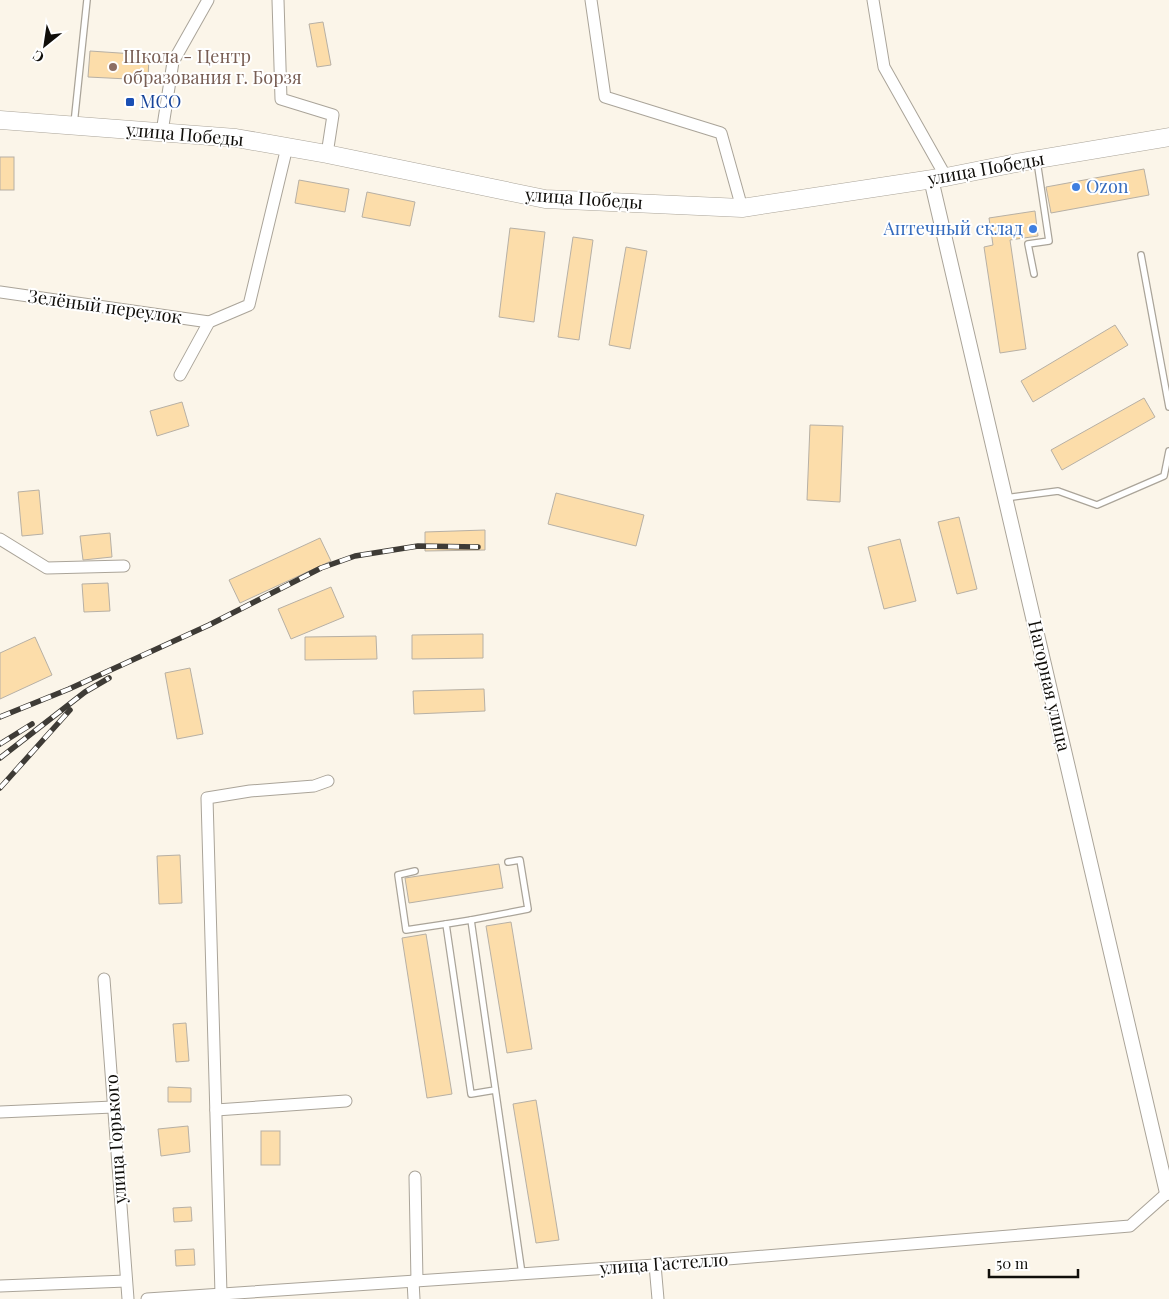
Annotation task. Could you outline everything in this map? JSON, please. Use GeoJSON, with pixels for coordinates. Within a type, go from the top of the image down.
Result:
{"type":"FeatureCollection","features":[{"type":"Feature","properties":{"kind":"main road","name":"улица Победы"},"geometry":{"type":"LineString","coordinates":[[0,120],[236,138],[326,154],[545,200],[742,208],[938,178],[1036,159],[1169,137]]}},
{"type":"Feature","properties":{"kind":"street"},"geometry":{"type":"LineString","coordinates":[[162,132],[173,62],[208,0]]}},
{"type":"Feature","properties":{"kind":"street"},"geometry":{"type":"LineString","coordinates":[[278,0],[281,99],[334,115],[326,154]]}},
{"type":"Feature","properties":{"kind":"street"},"geometry":{"type":"LineString","coordinates":[[590,0],[605,97],[721,133],[742,208]]}},
{"type":"Feature","properties":{"kind":"street","name":"Нагорная улица"},"geometry":{"type":"LineString","coordinates":[[872,0],[884,67],[938,178],[1005,498],[1168,1193]]}},
{"type":"Feature","properties":{"kind":"street"},"geometry":{"type":"LineString","coordinates":[[180,375],[210,322],[249,305],[287,147]]}},
{"type":"Feature","properties":{"kind":"street","name":"Зелёный переулок"},"geometry":{"type":"LineString","coordinates":[[0,292],[210,322]]}},
{"type":"Feature","properties":{"kind":"street"},"geometry":{"type":"LineString","coordinates":[[0,539],[47,568],[124,566]]}},
{"type":"Feature","properties":{"kind":"street"},"geometry":{"type":"LineString","coordinates":[[221,1294],[207,798],[250,791],[314,786],[328,782]]}},
{"type":"Feature","properties":{"kind":"street","name":"улица Горького"},"geometry":{"type":"LineString","coordinates":[[104,979],[128,1299]]}},
{"type":"Feature","properties":{"kind":"street"},"geometry":{"type":"LineString","coordinates":[[216,1110],[346,1101]]}},
{"type":"Feature","properties":{"kind":"street"},"geometry":{"type":"LineString","coordinates":[[0,1112],[113,1107]]}},
{"type":"Feature","properties":{"kind":"street"},"geometry":{"type":"LineString","coordinates":[[414,1299],[415,1177]]}},
{"type":"Feature","properties":{"kind":"street","name":"улица Гастелло"},"geometry":{"type":"LineString","coordinates":[[147,1299],[655,1265],[1130,1226],[1168,1193]]}},
{"type":"Feature","properties":{"kind":"street"},"geometry":{"type":"LineString","coordinates":[[655,1265],[658,1299]]}},
{"type":"Feature","properties":{"kind":"street"},"geometry":{"type":"LineString","coordinates":[[0,1286],[126,1281]]}},
{"type":"Feature","properties":{"kind":"lane"},"geometry":{"type":"LineString","coordinates":[[74,126],[87,0]]}},
{"type":"Feature","properties":{"kind":"lane"},"geometry":{"type":"LineString","coordinates":[[1034,274],[1028,244],[1048,241],[1036,159]]}},
{"type":"Feature","properties":{"kind":"lane"},"geometry":{"type":"LineString","coordinates":[[1141,255],[1169,407]]}},
{"type":"Feature","properties":{"kind":"lane"},"geometry":{"type":"LineString","coordinates":[[1005,498],[1058,491],[1097,505],[1164,476],[1169,451]]}},
{"type":"Feature","properties":{"kind":"lane"},"geometry":{"type":"LineString","coordinates":[[415,871],[398,875],[406,930],[528,909],[520,860],[508,862]]}},
{"type":"Feature","properties":{"kind":"lane"},"geometry":{"type":"LineString","coordinates":[[471,920],[522,1274]]}},
{"type":"Feature","properties":{"kind":"lane"},"geometry":{"type":"LineString","coordinates":[[446,924],[471,1094],[495,1090]]}},
{"type":"Feature","properties":{"kind":"building"},"geometry":{"type":"Polygon","coordinates":[[[323,22],[331,65],[317,67],[309,24],[323,22]]]}},
{"type":"Feature","properties":{"kind":"building"},"geometry":{"type":"Polygon","coordinates":[[[90,51],[149,55],[148,80],[88,77],[90,51]]]}},
{"type":"Feature","properties":{"kind":"building"},"geometry":{"type":"Polygon","coordinates":[[[0,157],[14,157],[14,190],[0,190],[0,157]]]}},
{"type":"Feature","properties":{"kind":"building"},"geometry":{"type":"Polygon","coordinates":[[[1144,169],[1149,195],[1051,213],[1046,187],[1144,169]]]}},
{"type":"Feature","properties":{"kind":"building"},"geometry":{"type":"Polygon","coordinates":[[[299,180],[349,189],[345,212],[295,203],[299,180]]]}},
{"type":"Feature","properties":{"kind":"building"},"geometry":{"type":"Polygon","coordinates":[[[367,192],[415,202],[410,226],[362,217],[367,192]]]}},
{"type":"Feature","properties":{"kind":"building"},"geometry":{"type":"Polygon","coordinates":[[[1035,211],[1038,236],[1010,240],[1026,349],[1000,353],[984,247],[993,245],[989,218],[1035,211]]]}},
{"type":"Feature","properties":{"kind":"building"},"geometry":{"type":"Polygon","coordinates":[[[510,228],[545,232],[534,322],[499,317],[510,228]]]}},
{"type":"Feature","properties":{"kind":"building"},"geometry":{"type":"Polygon","coordinates":[[[573,237],[593,240],[579,340],[558,337],[573,237]]]}},
{"type":"Feature","properties":{"kind":"building"},"geometry":{"type":"Polygon","coordinates":[[[626,247],[647,251],[630,349],[609,345],[626,247]]]}},
{"type":"Feature","properties":{"kind":"building"},"geometry":{"type":"Polygon","coordinates":[[[1115,325],[1128,345],[1033,402],[1021,381],[1115,325]]]}},
{"type":"Feature","properties":{"kind":"building"},"geometry":{"type":"Polygon","coordinates":[[[1144,398],[1155,417],[1062,470],[1051,450],[1144,398]]]}},
{"type":"Feature","properties":{"kind":"building"},"geometry":{"type":"Polygon","coordinates":[[[182,402],[189,426],[157,436],[150,411],[182,402]]]}},
{"type":"Feature","properties":{"kind":"building"},"geometry":{"type":"Polygon","coordinates":[[[810,425],[843,426],[840,502],[807,500],[810,425]]]}},
{"type":"Feature","properties":{"kind":"building"},"geometry":{"type":"Polygon","coordinates":[[[39,490],[43,534],[22,536],[18,492],[39,490]]]}},
{"type":"Feature","properties":{"kind":"building"},"geometry":{"type":"Polygon","coordinates":[[[556,493],[644,515],[636,546],[548,524],[556,493]]]}},
{"type":"Feature","properties":{"kind":"building"},"geometry":{"type":"Polygon","coordinates":[[[959,517],[977,589],[957,594],[938,522],[959,517]]]}},
{"type":"Feature","properties":{"kind":"building"},"geometry":{"type":"Polygon","coordinates":[[[485,530],[485,550],[425,551],[425,532],[485,530]]]}},
{"type":"Feature","properties":{"kind":"building"},"geometry":{"type":"Polygon","coordinates":[[[110,533],[112,557],[83,560],[80,536],[110,533]]]}},
{"type":"Feature","properties":{"kind":"building"},"geometry":{"type":"Polygon","coordinates":[[[320,538],[331,561],[240,603],[229,580],[320,538]]]}},
{"type":"Feature","properties":{"kind":"building"},"geometry":{"type":"Polygon","coordinates":[[[900,539],[916,601],[884,609],[868,547],[900,539]]]}},
{"type":"Feature","properties":{"kind":"building"},"geometry":{"type":"Polygon","coordinates":[[[108,583],[110,611],[84,612],[82,584],[108,583]]]}},
{"type":"Feature","properties":{"kind":"building"},"geometry":{"type":"Polygon","coordinates":[[[331,587],[344,617],[291,639],[278,609],[331,587]]]}},
{"type":"Feature","properties":{"kind":"building"},"geometry":{"type":"Polygon","coordinates":[[[483,634],[483,658],[412,659],[412,635],[483,634]]]}},
{"type":"Feature","properties":{"kind":"building"},"geometry":{"type":"Polygon","coordinates":[[[376,636],[377,659],[305,660],[305,637],[376,636]]]}},
{"type":"Feature","properties":{"kind":"building"},"geometry":{"type":"Polygon","coordinates":[[[35,637],[52,675],[0,699],[0,653],[35,637]]]}},
{"type":"Feature","properties":{"kind":"building"},"geometry":{"type":"Polygon","coordinates":[[[190,668],[203,734],[177,739],[165,673],[190,668]]]}},
{"type":"Feature","properties":{"kind":"building"},"geometry":{"type":"Polygon","coordinates":[[[484,689],[485,711],[414,714],[413,691],[484,689]]]}},
{"type":"Feature","properties":{"kind":"building"},"geometry":{"type":"Polygon","coordinates":[[[180,855],[182,903],[159,904],[157,856],[180,855]]]}},
{"type":"Feature","properties":{"kind":"building"},"geometry":{"type":"Polygon","coordinates":[[[499,864],[503,888],[409,903],[405,878],[499,864]]]}},
{"type":"Feature","properties":{"kind":"building"},"geometry":{"type":"Polygon","coordinates":[[[511,922],[532,1049],[507,1053],[486,926],[511,922]]]}},
{"type":"Feature","properties":{"kind":"building"},"geometry":{"type":"Polygon","coordinates":[[[426,934],[452,1094],[427,1098],[402,938],[426,934]]]}},
{"type":"Feature","properties":{"kind":"building"},"geometry":{"type":"Polygon","coordinates":[[[186,1023],[189,1061],[176,1062],[173,1024],[186,1023]]]}},
{"type":"Feature","properties":{"kind":"building"},"geometry":{"type":"Polygon","coordinates":[[[168,1087],[191,1088],[191,1102],[168,1102],[168,1087]]]}},
{"type":"Feature","properties":{"kind":"building"},"geometry":{"type":"Polygon","coordinates":[[[536,1100],[559,1240],[536,1243],[513,1104],[536,1100]]]}},
{"type":"Feature","properties":{"kind":"building"},"geometry":{"type":"Polygon","coordinates":[[[188,1126],[190,1152],[161,1156],[158,1129],[188,1126]]]}},
{"type":"Feature","properties":{"kind":"building"},"geometry":{"type":"Polygon","coordinates":[[[261,1131],[280,1131],[280,1165],[261,1165],[261,1131]]]}},
{"type":"Feature","properties":{"kind":"building"},"geometry":{"type":"Polygon","coordinates":[[[191,1207],[192,1221],[174,1222],[173,1208],[191,1207]]]}},
{"type":"Feature","properties":{"kind":"building"},"geometry":{"type":"Polygon","coordinates":[[[194,1249],[195,1265],[176,1266],[175,1250],[194,1249]]]}},
{"type":"Feature","properties":{"kind":"railway"},"geometry":{"type":"LineString","coordinates":[[0,717],[69,689],[209,625],[321,568],[355,556],[418,546],[478,547]]}},
{"type":"Feature","properties":{"kind":"railway"},"geometry":{"type":"LineString","coordinates":[[0,758],[85,692],[109,678]]}},
{"type":"Feature","properties":{"kind":"railway"},"geometry":{"type":"LineString","coordinates":[[0,788],[70,710]]}},
{"type":"Feature","properties":{"kind":"railway"},"geometry":{"type":"LineString","coordinates":[[0,744],[32,724]]}},
{"type":"Feature","properties":{"kind":"place","name":"Школа - Центр образования г. Борзя"},"geometry":{"type":"Point","coordinates":[113,67]}},
{"type":"Feature","properties":{"kind":"place","name":"МСО"},"geometry":{"type":"Point","coordinates":[130,102]}},
{"type":"Feature","properties":{"kind":"place","name":"Ozon"},"geometry":{"type":"Point","coordinates":[1076,187]}},
{"type":"Feature","properties":{"kind":"place","name":"Аптечный склад"},"geometry":{"type":"Point","coordinates":[1033,229]}}]}
